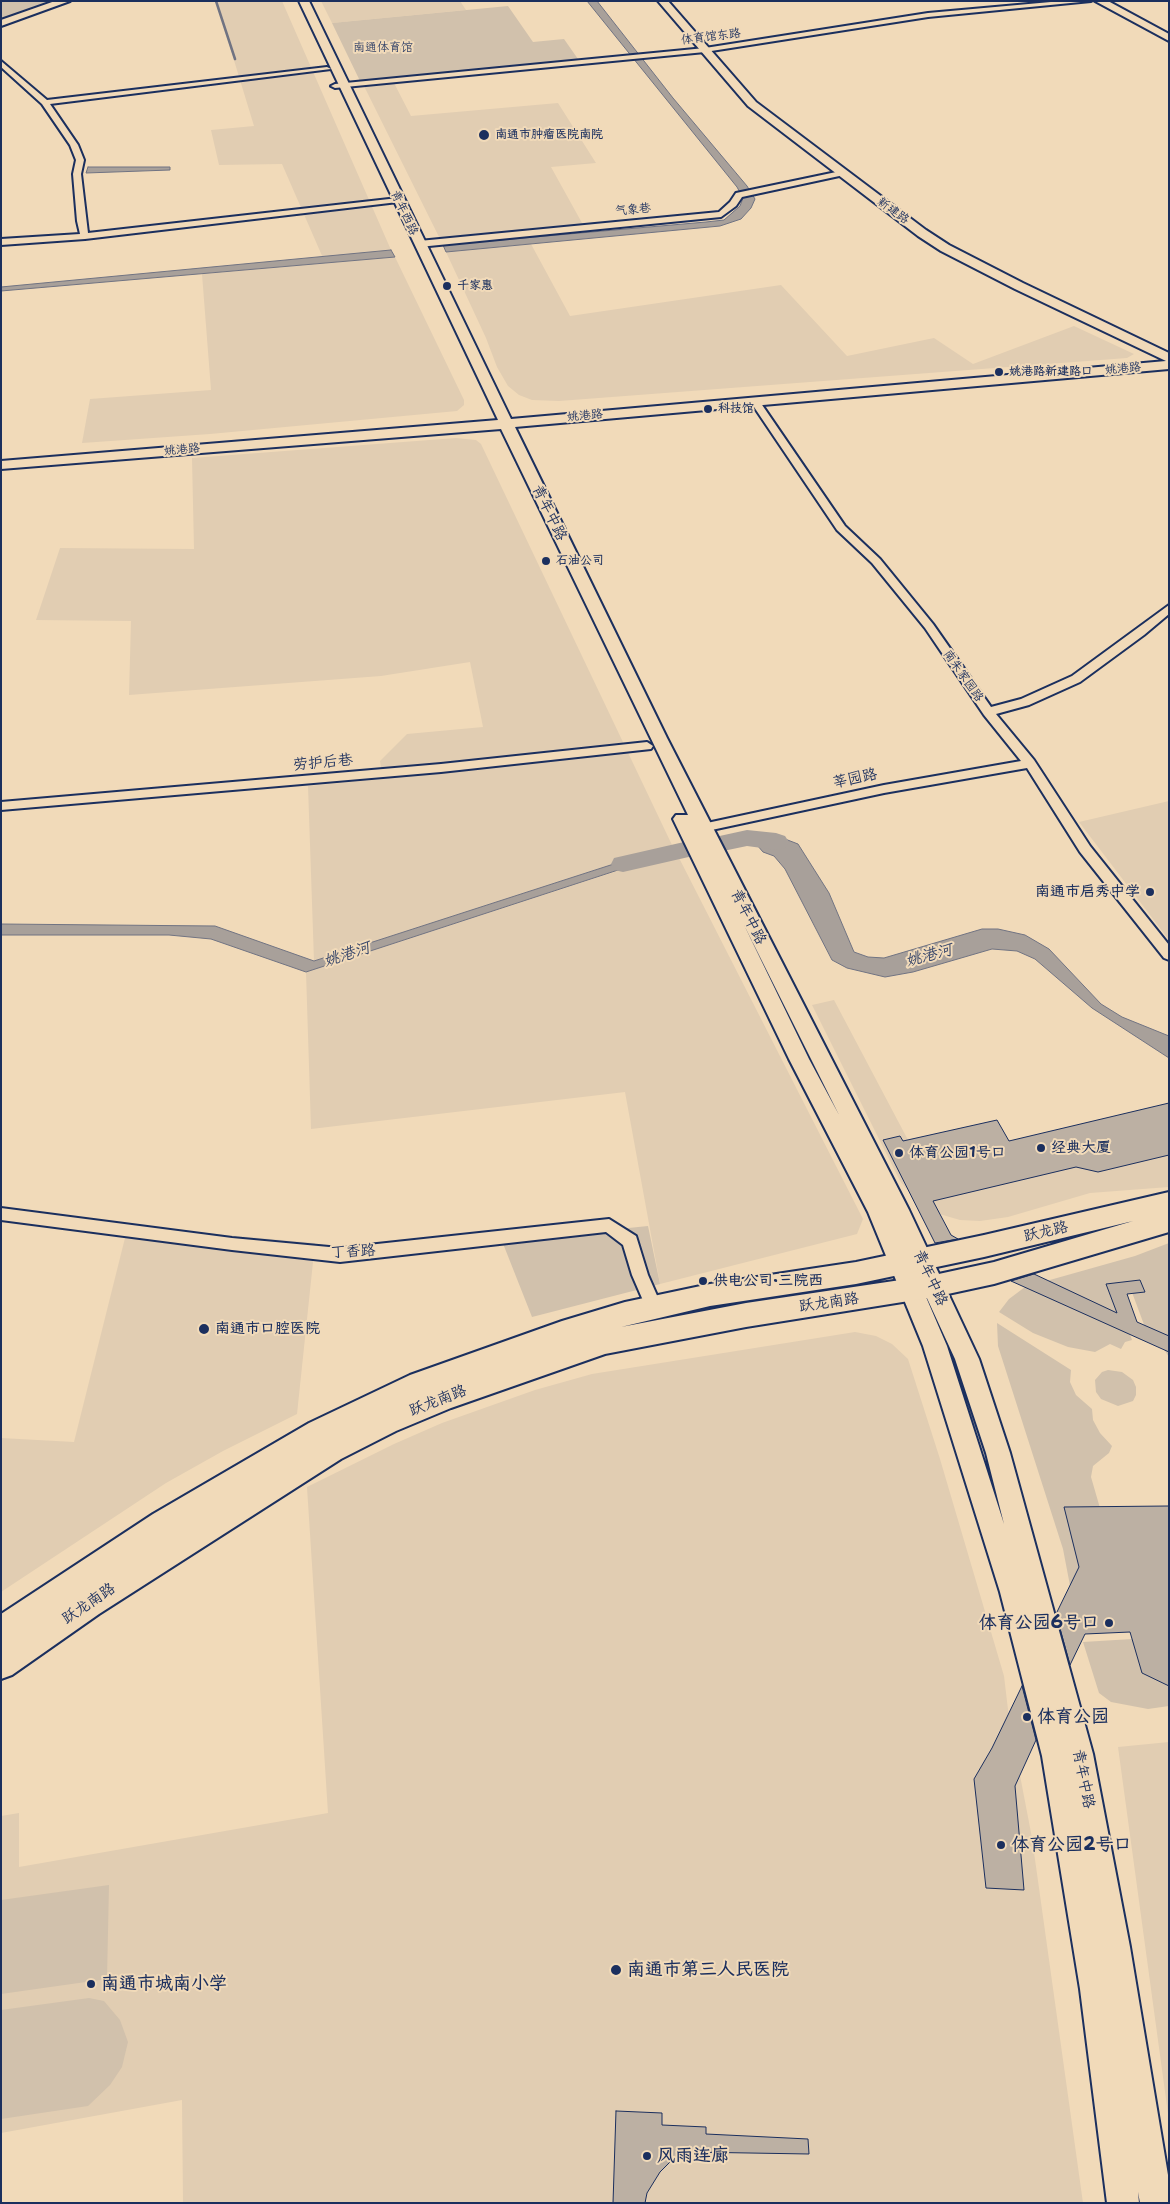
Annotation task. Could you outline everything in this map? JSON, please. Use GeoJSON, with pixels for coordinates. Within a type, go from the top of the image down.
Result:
{"type":"FeatureCollection","features":[{"type":"Feature","properties":{"kind":"main road"},"geometry":{"type":"LineString","coordinates":[[1,23],[65,1]]}},
{"type":"Feature","properties":{"kind":"main road","name":"青年西路"},"geometry":{"type":"LineString","coordinates":[[295,1],[327,69],[339,86]]}},
{"type":"Feature","properties":{"kind":"main road","name":"青年西路"},"geometry":{"type":"LineString","coordinates":[[304,1],[339,86],[394,200],[469,375]]}},
{"type":"Feature","properties":{"kind":"main road","name":"新建路"},"geometry":{"type":"LineString","coordinates":[[662,1],[752,104],[840,173],[945,248],[1169,360]]}},
{"type":"Feature","properties":{"kind":"main road"},"geometry":{"type":"LineString","coordinates":[[1100,1],[1169,38]]}},
{"type":"Feature","properties":{"kind":"main road","name":"青年西路"},"geometry":{"type":"LineString","coordinates":[[394,200],[419,244],[494,418]]}},
{"type":"Feature","properties":{"kind":"main road","name":"姚港路"},"geometry":{"type":"LineString","coordinates":[[1,460],[1169,360]]}},
{"type":"Feature","properties":{"kind":"main road","name":"姚港路"},"geometry":{"type":"LineString","coordinates":[[1,465],[494,418],[755,401],[1169,365]]}},
{"type":"Feature","properties":{"kind":"main road","name":"青年中路"},"geometry":{"type":"LineString","coordinates":[[494,418],[647,746],[695,829]]}},
{"type":"Feature","properties":{"kind":"main road","name":"青年中路"},"geometry":{"type":"LineString","coordinates":[[494,418],[695,829],[795,1050],[879,1212],[911,1260],[923,1288],[967,1359],[998,1454],[1079,1754],[1115,1947],[1156,2203]]}},
{"type":"Feature","properties":{"kind":"main road","name":"跃龙路"},"geometry":{"type":"LineString","coordinates":[[911,1260],[1012,1240],[1169,1202]]}},
{"type":"Feature","properties":{"kind":"main road","name":"跃龙路"},"geometry":{"type":"LineString","coordinates":[[923,1288],[994,1273],[1169,1221]]}},
{"type":"Feature","properties":{"kind":"main road","name":"跃龙南路"},"geometry":{"type":"LineString","coordinates":[[1,1632],[164,1524],[328,1428],[412,1388],[594,1322],[710,1295],[856,1273],[911,1260]]}},
{"type":"Feature","properties":{"kind":"main road","name":"青年中路"},"geometry":{"type":"LineString","coordinates":[[923,1288],[935,1346],[1013,1592],[1056,1756],[1095,1989],[1123,2203]]}},
{"type":"Feature","properties":{"kind":"main road","name":"跃龙南路"},"geometry":{"type":"LineString","coordinates":[[1,1664],[96,1599],[332,1450],[386,1422],[442,1399],[605,1342],[660,1330],[923,1288]]}},
{"type":"Feature","properties":{"kind":"street","name":"体育馆东路"},"geometry":{"type":"LineString","coordinates":[[339,86],[705,50],[928,15],[1088,1]]}},
{"type":"Feature","properties":{"kind":"street"},"geometry":{"type":"LineString","coordinates":[[1,63],[45,102],[64,129],[80,160],[77,174],[81,202],[81,221],[85,236]]}},
{"type":"Feature","properties":{"kind":"street"},"geometry":{"type":"LineString","coordinates":[[45,102],[327,69]]}},
{"type":"Feature","properties":{"kind":"street","name":"气象巷"},"geometry":{"type":"LineString","coordinates":[[419,244],[721,214],[733,204],[739,195],[840,173]]}},
{"type":"Feature","properties":{"kind":"street"},"geometry":{"type":"LineString","coordinates":[[1,242],[85,236],[394,200]]}},
{"type":"Feature","properties":{"kind":"street","name":"南朱家园路"},"geometry":{"type":"LineString","coordinates":[[755,401],[841,528],[876,561],[917,612],[988,712],[1030,763],[1085,849],[1169,955]]}},
{"type":"Feature","properties":{"kind":"street"},"geometry":{"type":"LineString","coordinates":[[988,712],[1025,702],[1076,680],[1140,633],[1169,608]]}},
{"type":"Feature","properties":{"kind":"street","name":"劳护后巷"},"geometry":{"type":"LineString","coordinates":[[1,806],[451,768],[647,746]]}},
{"type":"Feature","properties":{"kind":"street","name":"莘园路"},"geometry":{"type":"LineString","coordinates":[[695,829],[884,789],[1030,763]]}},
{"type":"Feature","properties":{"kind":"street","name":"丁香路"},"geometry":{"type":"LineString","coordinates":[[1,1214],[232,1244],[340,1255],[609,1225],[630,1241],[640,1275],[654,1307]]}},
{"type":"Feature","properties":{"kind":"shaded area"},"geometry":{"type":"Polygon","coordinates":[[[216,1],[282,1],[391,250],[323,258],[282,164],[219,165],[211,130],[254,126],[216,1]]]}},
{"type":"Feature","properties":{"kind":"shaded area"},"geometry":{"type":"Polygon","coordinates":[[[321,1],[460,1],[466,10],[332,23],[321,1]]]}},
{"type":"Feature","properties":{"kind":"shaded area"},"geometry":{"type":"Polygon","coordinates":[[[394,83],[411,116],[558,103],[596,163],[551,167],[587,232],[443,245],[364,86],[394,83]]]}},
{"type":"Feature","properties":{"kind":"shaded area"},"geometry":{"type":"Polygon","coordinates":[[[531,244],[570,316],[781,285],[847,356],[934,338],[973,364],[1074,326],[1134,354],[1127,358],[559,401],[532,400],[519,395],[508,386],[497,367],[486,338],[446,252],[531,244]]]}},
{"type":"Feature","properties":{"kind":"shaded area"},"geometry":{"type":"Polygon","coordinates":[[[395,257],[464,400],[464,405],[457,411],[210,434],[82,443],[90,399],[211,390],[202,274],[395,257]]]}},
{"type":"Feature","properties":{"kind":"shaded area"},"geometry":{"type":"Polygon","coordinates":[[[456,438],[476,440],[481,444],[672,845],[314,961],[308,786],[383,779],[380,761],[407,734],[483,727],[470,662],[381,676],[129,695],[131,621],[36,620],[60,548],[194,549],[192,458],[456,438]]]}},
{"type":"Feature","properties":{"kind":"shaded area","name":"南通市启秀中学"},"geometry":{"type":"Polygon","coordinates":[[[1169,801],[1169,940],[1079,822],[1169,801]]]}},
{"type":"Feature","properties":{"kind":"shaded area"},"geometry":{"type":"Polygon","coordinates":[[[676,852],[863,1219],[857,1234],[660,1284],[625,1092],[311,1129],[306,972],[676,852]]]}},
{"type":"Feature","properties":{"kind":"shaded area"},"geometry":{"type":"Polygon","coordinates":[[[834,1000],[908,1140],[997,1120],[1009,1141],[1169,1103],[1169,1187],[1090,1193],[1008,1217],[980,1221],[960,1220],[936,1213],[913,1197],[900,1181],[812,1005],[834,1000]]]}},
{"type":"Feature","properties":{"kind":"shaded area","name":"南通市口腔医院"},"geometry":{"type":"Polygon","coordinates":[[[128,1226],[315,1243],[297,1414],[223,1451],[166,1483],[1,1592],[1,1438],[74,1442],[128,1226]]]}},
{"type":"Feature","properties":{"kind":"shaded area"},"geometry":{"type":"Polygon","coordinates":[[[855,1332],[876,1336],[892,1344],[908,1359],[940,1459],[1004,1676],[1009,1718],[1032,1838],[1083,2203],[183,2203],[182,2100],[1,2133],[1,1816],[19,1813],[19,1867],[328,1813],[307,1487],[394,1444],[442,1423],[535,1390],[592,1374],[855,1332]]]}},
{"type":"Feature","properties":{"kind":"shaded area"},"geometry":{"type":"Polygon","coordinates":[[[1169,1742],[1169,2121],[1118,1747],[1169,1742]]]}},
{"type":"Feature","properties":{"kind":"green space"},"geometry":{"type":"Polygon","coordinates":[[[1,1],[53,1],[1,19],[1,1]]]}},
{"type":"Feature","properties":{"kind":"green space","name":"南通体育馆"},"geometry":{"type":"Polygon","coordinates":[[[508,6],[533,42],[564,39],[578,59],[360,81],[332,23],[508,6]]]}},
{"type":"Feature","properties":{"kind":"green space"},"geometry":{"type":"Polygon","coordinates":[[[648,1226],[660,1284],[532,1317],[502,1241],[648,1226]]]}},
{"type":"Feature","properties":{"kind":"green space"},"geometry":{"type":"Polygon","coordinates":[[[1169,1243],[1169,1357],[1163,1348],[1149,1338],[1130,1287],[1114,1289],[1132,1340],[1125,1342],[1121,1349],[1110,1344],[1095,1352],[1068,1347],[1033,1333],[999,1312],[1009,1299],[1025,1287],[1135,1256],[1169,1243]]]}},
{"type":"Feature","properties":{"kind":"green space","name":"体育公园"},"geometry":{"type":"Polygon","coordinates":[[[997,1323],[1071,1370],[1070,1382],[1076,1395],[1092,1409],[1093,1420],[1100,1433],[1112,1446],[1109,1453],[1093,1466],[1091,1477],[1102,1515],[1169,1637],[1169,1706],[1148,1709],[1111,1702],[1099,1693],[1083,1642],[1165,1637],[1077,1622],[1063,1549],[998,1346],[997,1323]]]}},
{"type":"Feature","properties":{"kind":"green space"},"geometry":{"type":"Polygon","coordinates":[[[1108,1370],[1122,1372],[1133,1380],[1136,1387],[1136,1395],[1133,1401],[1118,1406],[1101,1399],[1096,1392],[1095,1380],[1102,1372],[1108,1370]]]}},
{"type":"Feature","properties":{"kind":"green space"},"geometry":{"type":"Polygon","coordinates":[[[109,1885],[107,1979],[1,1994],[1,1900],[109,1885]]]}},
{"type":"Feature","properties":{"kind":"green space"},"geometry":{"type":"Polygon","coordinates":[[[89,1998],[104,2001],[120,2020],[128,2042],[122,2067],[110,2085],[88,2106],[1,2119],[1,2010],[89,1998]]]}},
{"type":"Feature","properties":{"kind":"water"},"geometry":{"type":"Polygon","coordinates":[[[587,1],[597,1],[673,98],[747,186],[755,199],[751,208],[741,219],[720,226],[446,252],[443,245],[724,220],[740,206],[743,198],[737,187],[587,1]]]}},
{"type":"Feature","properties":{"kind":"water"},"geometry":{"type":"Polygon","coordinates":[[[88,167],[170,167],[170,170],[86,173],[88,167]]]}},
{"type":"Feature","properties":{"kind":"water"},"geometry":{"type":"Polygon","coordinates":[[[391,250],[395,257],[1,291],[1,287],[391,250]]]}},
{"type":"Feature","properties":{"kind":"water"},"geometry":{"type":"Polygon","coordinates":[[[736,834],[772,834],[798,844],[829,893],[854,952],[868,957],[884,958],[982,929],[998,929],[1025,935],[1049,949],[1101,1004],[1122,1017],[1169,1036],[1169,1058],[1092,1008],[1035,959],[1017,951],[992,949],[913,972],[885,977],[847,968],[832,960],[785,869],[774,856],[763,852],[757,845],[743,843],[736,834]]]}},
{"type":"Feature","properties":{"kind":"water"},"geometry":{"type":"Polygon","coordinates":[[[657,850],[661,856],[306,972],[211,939],[169,935],[1,935],[1,924],[215,926],[314,961],[657,850]]]}},
{"type":"Feature","properties":{"kind":"building","name":"经典大厦"},"geometry":{"type":"Polygon","coordinates":[[[1169,1103],[1169,1155],[1098,1172],[1076,1167],[933,1201],[951,1235],[958,1239],[935,1243],[883,1140],[900,1136],[903,1141],[997,1120],[1009,1141],[1169,1103]]]}},
{"type":"Feature","properties":{"kind":"building"},"geometry":{"type":"Polygon","coordinates":[[[1034,1274],[1117,1313],[1106,1284],[1140,1280],[1145,1292],[1127,1294],[1137,1322],[1169,1336],[1169,1352],[1011,1281],[1034,1274]]]}},
{"type":"Feature","properties":{"kind":"building"},"geometry":{"type":"Polygon","coordinates":[[[1169,1506],[1169,1686],[1142,1673],[1130,1632],[1085,1634],[1070,1665],[1056,1614],[1079,1567],[1064,1507],[1169,1506]]]}},
{"type":"Feature","properties":{"kind":"building"},"geometry":{"type":"Polygon","coordinates":[[[1022,1686],[1036,1740],[1015,1786],[1024,1890],[986,1888],[974,1779],[992,1748],[1022,1686]]]}},
{"type":"Feature","properties":{"kind":"building","name":"风雨连廊"},"geometry":{"type":"Polygon","coordinates":[[[616,2111],[662,2113],[662,2125],[706,2127],[706,2134],[808,2139],[809,2154],[690,2152],[675,2157],[660,2172],[647,2193],[645,2203],[613,2203],[616,2111]]]}},
{"type":"Feature","properties":{"kind":"waterway"},"geometry":{"type":"LineString","coordinates":[[216,1],[235,59]]}},
{"type":"Feature","properties":{"kind":"waterway","name":"姚港河"},"geometry":{"type":"LineString","coordinates":[[723,843],[747,838],[768,839],[777,842]]}},
{"type":"Feature","properties":{"kind":"waterway","name":"姚港河"},"geometry":{"type":"LineString","coordinates":[[623,864],[684,850]]}},
{"type":"Feature","properties":{"kind":"place","name":"南通市肿瘤医院南院"},"geometry":{"type":"Point","coordinates":[484,135]}},
{"type":"Feature","properties":{"kind":"place","name":"千家惠"},"geometry":{"type":"Point","coordinates":[447,286]}},
{"type":"Feature","properties":{"kind":"place","name":"姚港路新建路口"},"geometry":{"type":"Point","coordinates":[999,372]}},
{"type":"Feature","properties":{"kind":"place","name":"科技馆"},"geometry":{"type":"Point","coordinates":[708,409]}},
{"type":"Feature","properties":{"kind":"place","name":"石油公司"},"geometry":{"type":"Point","coordinates":[546,561]}},
{"type":"Feature","properties":{"kind":"place","name":"南通市启秀中学"},"geometry":{"type":"Point","coordinates":[1150,892]}},
{"type":"Feature","properties":{"kind":"place","name":"经典大厦"},"geometry":{"type":"Point","coordinates":[1041,1148]}},
{"type":"Feature","properties":{"kind":"place","name":"体育公园1号口"},"geometry":{"type":"Point","coordinates":[899,1153]}},
{"type":"Feature","properties":{"kind":"place","name":"供电公司·三院西"},"geometry":{"type":"Point","coordinates":[703,1281]}},
{"type":"Feature","properties":{"kind":"place","name":"南通市口腔医院"},"geometry":{"type":"Point","coordinates":[204,1329]}},
{"type":"Feature","properties":{"kind":"place","name":"体育公园6号口"},"geometry":{"type":"Point","coordinates":[1109,1623]}},
{"type":"Feature","properties":{"kind":"place","name":"体育公园"},"geometry":{"type":"Point","coordinates":[1027,1717]}},
{"type":"Feature","properties":{"kind":"place","name":"体育公园2号口"},"geometry":{"type":"Point","coordinates":[1001,1845]}},
{"type":"Feature","properties":{"kind":"place","name":"南通市第三人民医院"},"geometry":{"type":"Point","coordinates":[616,1970]}},
{"type":"Feature","properties":{"kind":"place","name":"南通市城南小学"},"geometry":{"type":"Point","coordinates":[91,1984]}},
{"type":"Feature","properties":{"kind":"place","name":"风雨连廊"},"geometry":{"type":"Point","coordinates":[647,2156]}}]}
